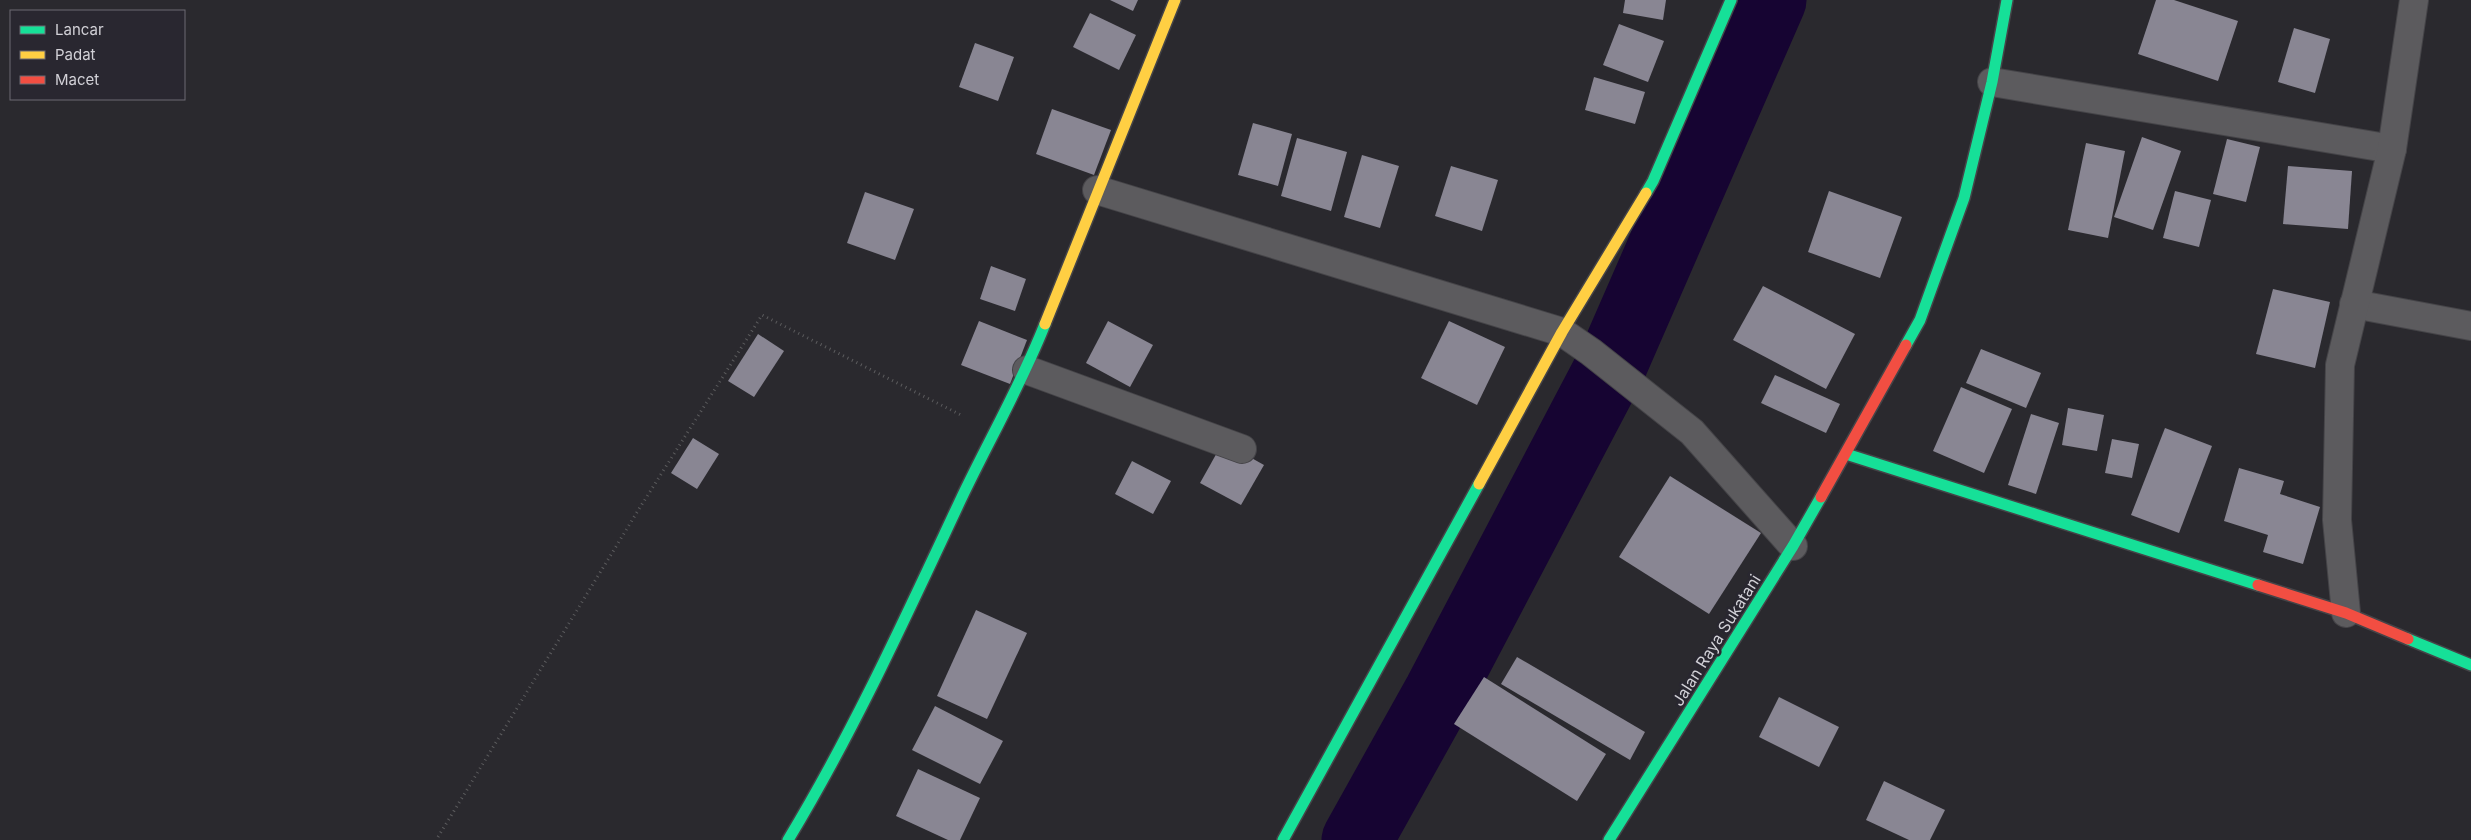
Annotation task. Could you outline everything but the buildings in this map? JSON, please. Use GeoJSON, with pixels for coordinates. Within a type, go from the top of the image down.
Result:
{"type":"FeatureCollection","features":[{"type":"Feature","properties":{"kind":"street"},"geometry":{"type":"LineString","coordinates":[[788,840],[808,807],[893,643],[994,431],[1027,370],[1097,190],[1175,0]]}},
{"type":"Feature","properties":{"kind":"street"},"geometry":{"type":"LineString","coordinates":[[1283,840],[1562,332],[1653,181],[1731,0]]}},
{"type":"Feature","properties":{"kind":"street","name":"Jalan Raya Sukatani"},"geometry":{"type":"LineString","coordinates":[[1609,840],[1793,546],[1920,320],[1964,198],[1992,82],[2007,0]]}},
{"type":"Feature","properties":{"kind":"street"},"geometry":{"type":"LineString","coordinates":[[2346,613],[2337,520],[2340,365],[2392,148],[2414,0]]}},
{"type":"Feature","properties":{"kind":"street"},"geometry":{"type":"LineString","coordinates":[[1992,82],[2392,148]]}},
{"type":"Feature","properties":{"kind":"street"},"geometry":{"type":"LineString","coordinates":[[1097,190],[1562,332],[1591,352],[1692,432],[1793,546]]}},
{"type":"Feature","properties":{"kind":"street"},"geometry":{"type":"LineString","coordinates":[[2354,304],[2471,326]]}},
{"type":"Feature","properties":{"kind":"street"},"geometry":{"type":"LineString","coordinates":[[1027,370],[1242,449]]}},
{"type":"Feature","properties":{"kind":"street"},"geometry":{"type":"LineString","coordinates":[[1846,454],[2346,613],[2471,665]]}},
{"type":"Feature","properties":{"kind":"path"},"geometry":{"type":"LineString","coordinates":[[438,837],[639,509],[762,315],[994,431]]}},
{"type":"Feature","properties":{"kind":"waterway"},"geometry":{"type":"LineString","coordinates":[[1357,840],[1439,693],[1613,362],[1771,0]]}},
{"type":"Feature","properties":{"kind":"traffic: fast"},"geometry":{"type":"LineString","coordinates":[[1646,193],[1653,181],[1731,0]]}},
{"type":"Feature","properties":{"kind":"traffic: fast"},"geometry":{"type":"LineString","coordinates":[[1906,345],[1920,320],[1964,198],[1992,82],[2007,0]]}},
{"type":"Feature","properties":{"kind":"traffic: fast"},"geometry":{"type":"LineString","coordinates":[[788,840],[858,715],[961,499],[1026,369],[1045,324]]}},
{"type":"Feature","properties":{"kind":"traffic: fast"},"geometry":{"type":"LineString","coordinates":[[1846,454],[2258,585]]}},
{"type":"Feature","properties":{"kind":"traffic: fast"},"geometry":{"type":"LineString","coordinates":[[1283,840],[1479,484]]}},
{"type":"Feature","properties":{"kind":"traffic: fast"},"geometry":{"type":"LineString","coordinates":[[1609,840],[1793,546],[1821,497]]}},
{"type":"Feature","properties":{"kind":"traffic: fast"},"geometry":{"type":"LineString","coordinates":[[2408,639],[2471,665]]}},
{"type":"Feature","properties":{"kind":"traffic: slow"},"geometry":{"type":"LineString","coordinates":[[1045,324],[1175,0]]}},
{"type":"Feature","properties":{"kind":"traffic: slow"},"geometry":{"type":"LineString","coordinates":[[1479,484],[1562,332],[1646,193]]}},
{"type":"Feature","properties":{"kind":"traffic: jam"},"geometry":{"type":"LineString","coordinates":[[1821,497],[1906,345]]}},
{"type":"Feature","properties":{"kind":"traffic: jam"},"geometry":{"type":"LineString","coordinates":[[2258,585],[2346,613],[2408,639]]}}]}
